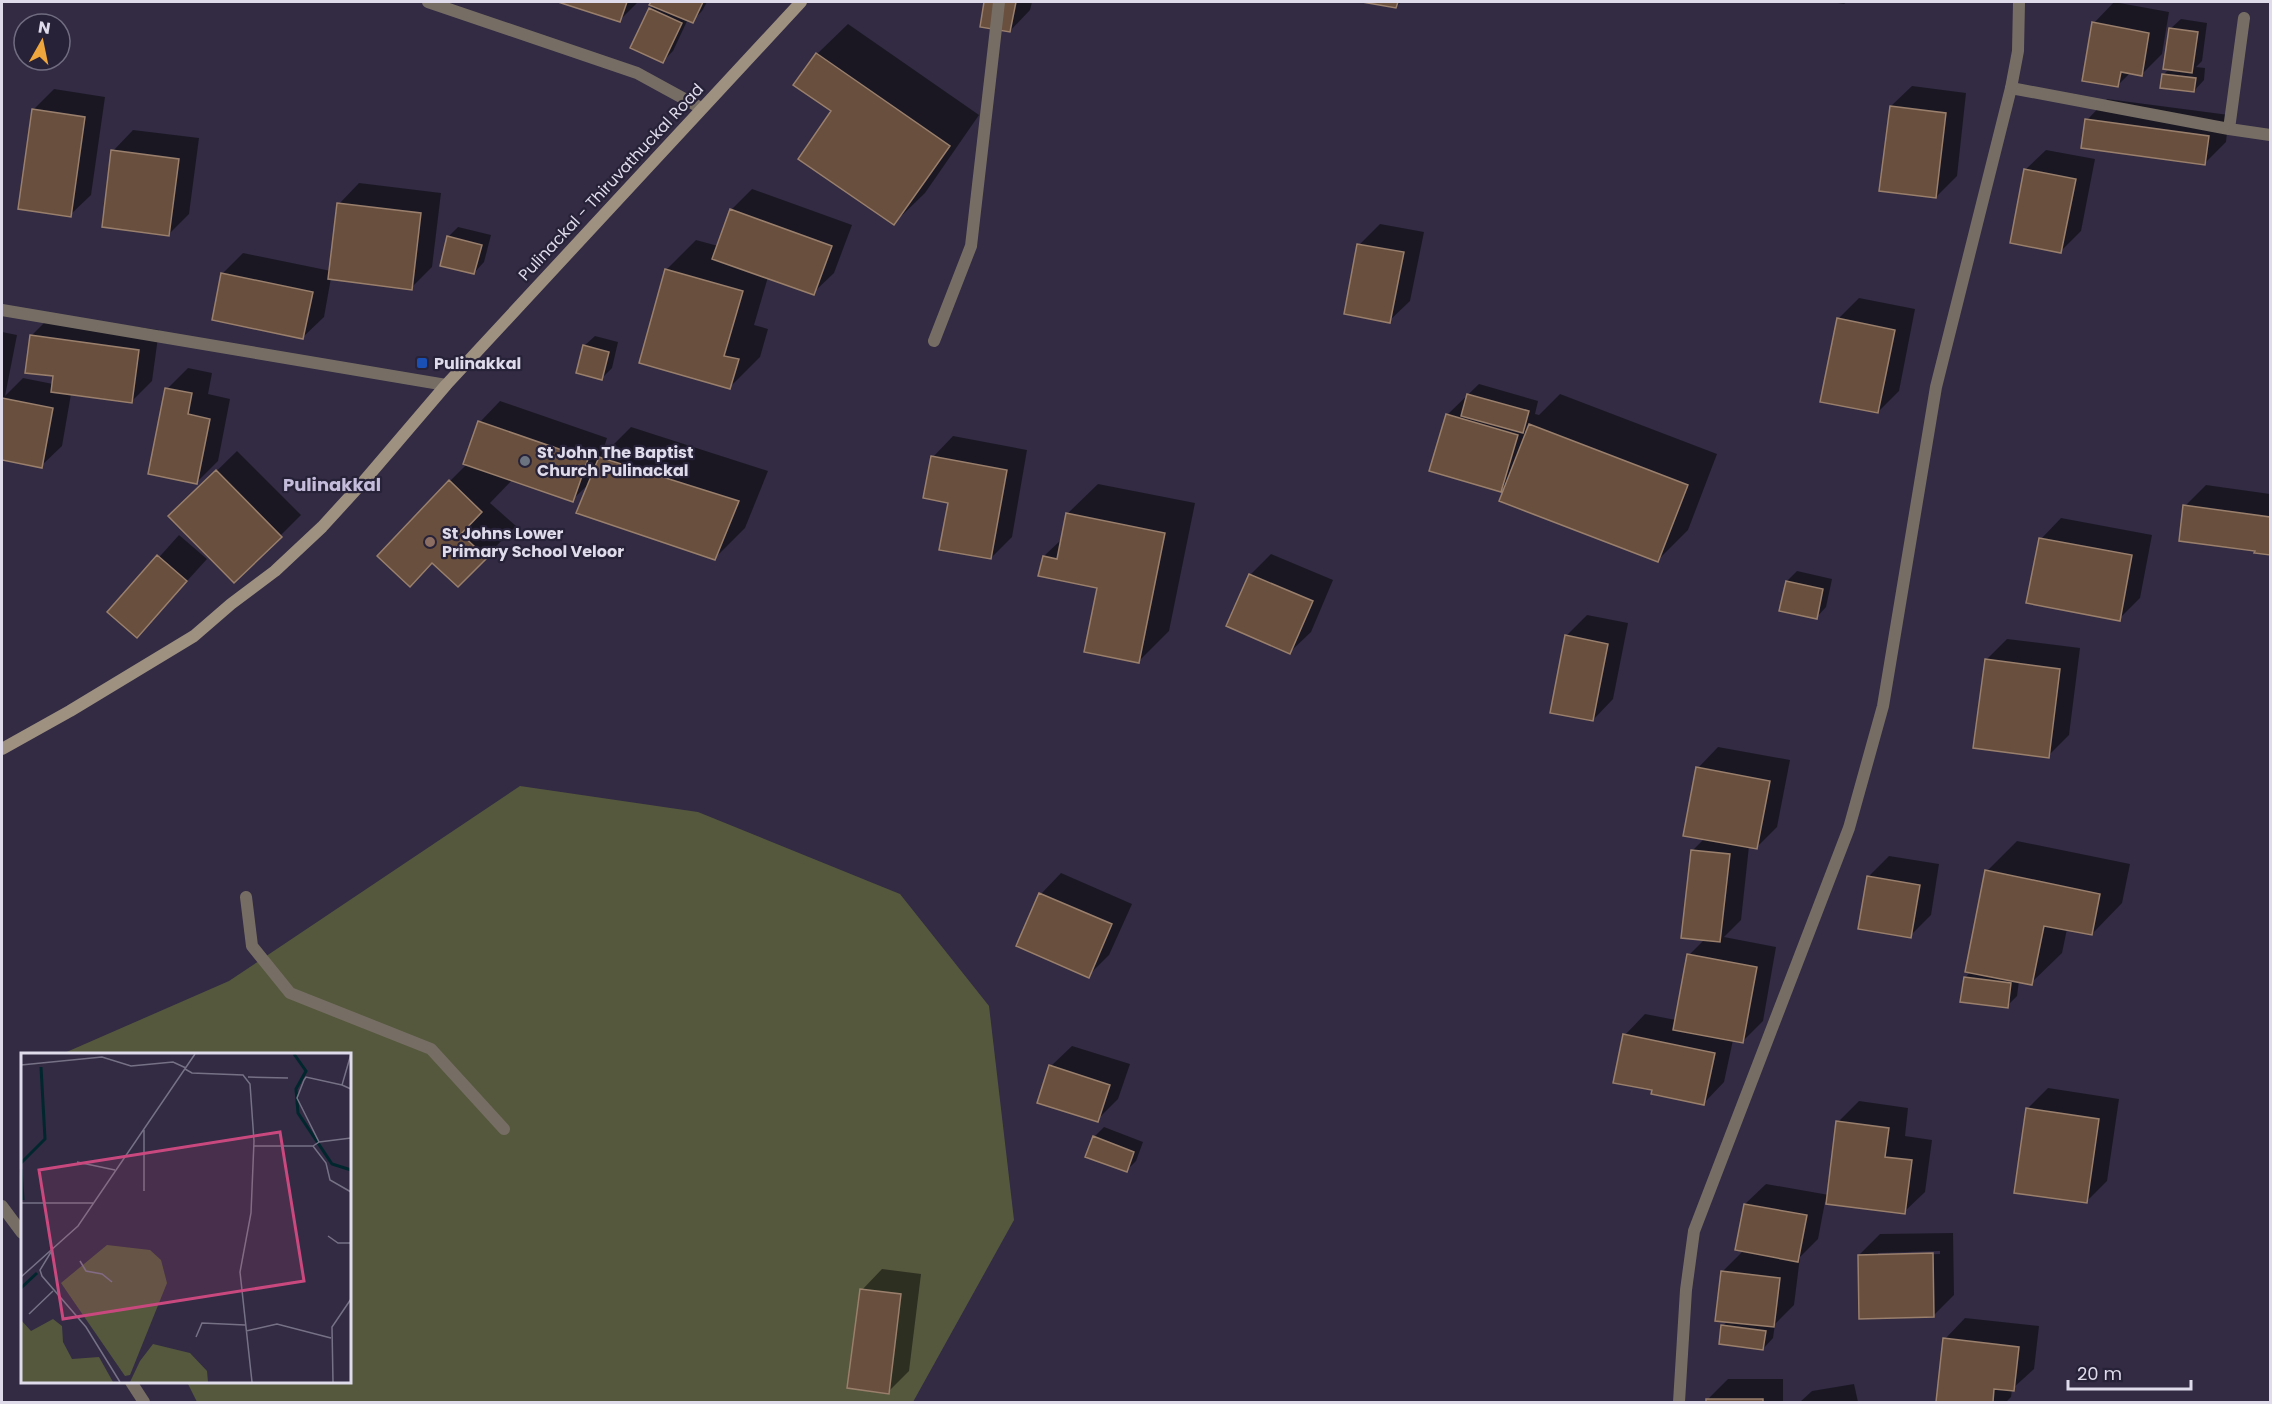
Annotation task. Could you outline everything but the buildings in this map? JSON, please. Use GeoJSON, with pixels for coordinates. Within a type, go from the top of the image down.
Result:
{"type":"FeatureCollection","features":[{"type":"Feature","properties":{"kind":"main road","name":"Pulinackal - Thiruvathuckal Road"},"geometry":{"type":"LineString","coordinates":[[2,749],[194,636],[231,604],[275,571],[329,519],[446,385],[801,2]]}},
{"type":"Feature","properties":{"kind":"street"},"geometry":{"type":"LineString","coordinates":[[429,2],[637,73],[701,108]]}},
{"type":"Feature","properties":{"kind":"street"},"geometry":{"type":"LineString","coordinates":[[934,341],[971,246],[998,2]]}},
{"type":"Feature","properties":{"kind":"street"},"geometry":{"type":"LineString","coordinates":[[1679,1402],[1686,1290],[1694,1231],[1808,939],[1852,816],[1882,706],[1936,387],[2011,88],[2018,51],[2019,2]]}},
{"type":"Feature","properties":{"kind":"street"},"geometry":{"type":"LineString","coordinates":[[2229,129],[2244,18]]}},
{"type":"Feature","properties":{"kind":"street"},"geometry":{"type":"LineString","coordinates":[[2011,88],[2271,135]]}},
{"type":"Feature","properties":{"kind":"street"},"geometry":{"type":"LineString","coordinates":[[2,310],[446,385]]}},
{"type":"Feature","properties":{"kind":"street"},"geometry":{"type":"LineString","coordinates":[[246,897],[252,946],[290,993],[431,1049],[504,1130]]}},
{"type":"Feature","properties":{"kind":"street"},"geometry":{"type":"LineString","coordinates":[[2,1206],[21,1232]]}},
{"type":"Feature","properties":{"kind":"street"},"geometry":{"type":"LineString","coordinates":[[132,1383],[144,1402]]}},
{"type":"Feature","properties":{"kind":"green space"},"geometry":{"type":"Polygon","coordinates":[[[520,786],[698,812],[900,894],[989,1006],[1014,1220],[913,1402],[197,1402],[188,1383],[351,1383],[351,1053],[64,1053],[229,981],[520,786]]]}},
{"type":"Feature","properties":{"kind":"place","name":"Pulinakkal"},"geometry":{"type":"Point","coordinates":[422,363]}},
{"type":"Feature","properties":{"kind":"place","name":"St John The Baptist Church Pulinackal"},"geometry":{"type":"Point","coordinates":[525,461]}},
{"type":"Feature","properties":{"kind":"place","name":"St Johns Lower Primary School Veloor"},"geometry":{"type":"Point","coordinates":[430,542]}},
{"type":"Feature","properties":{"kind":"district","name":"Pulinakkal"},"geometry":{"type":"Point","coordinates":[332,484]}}]}
